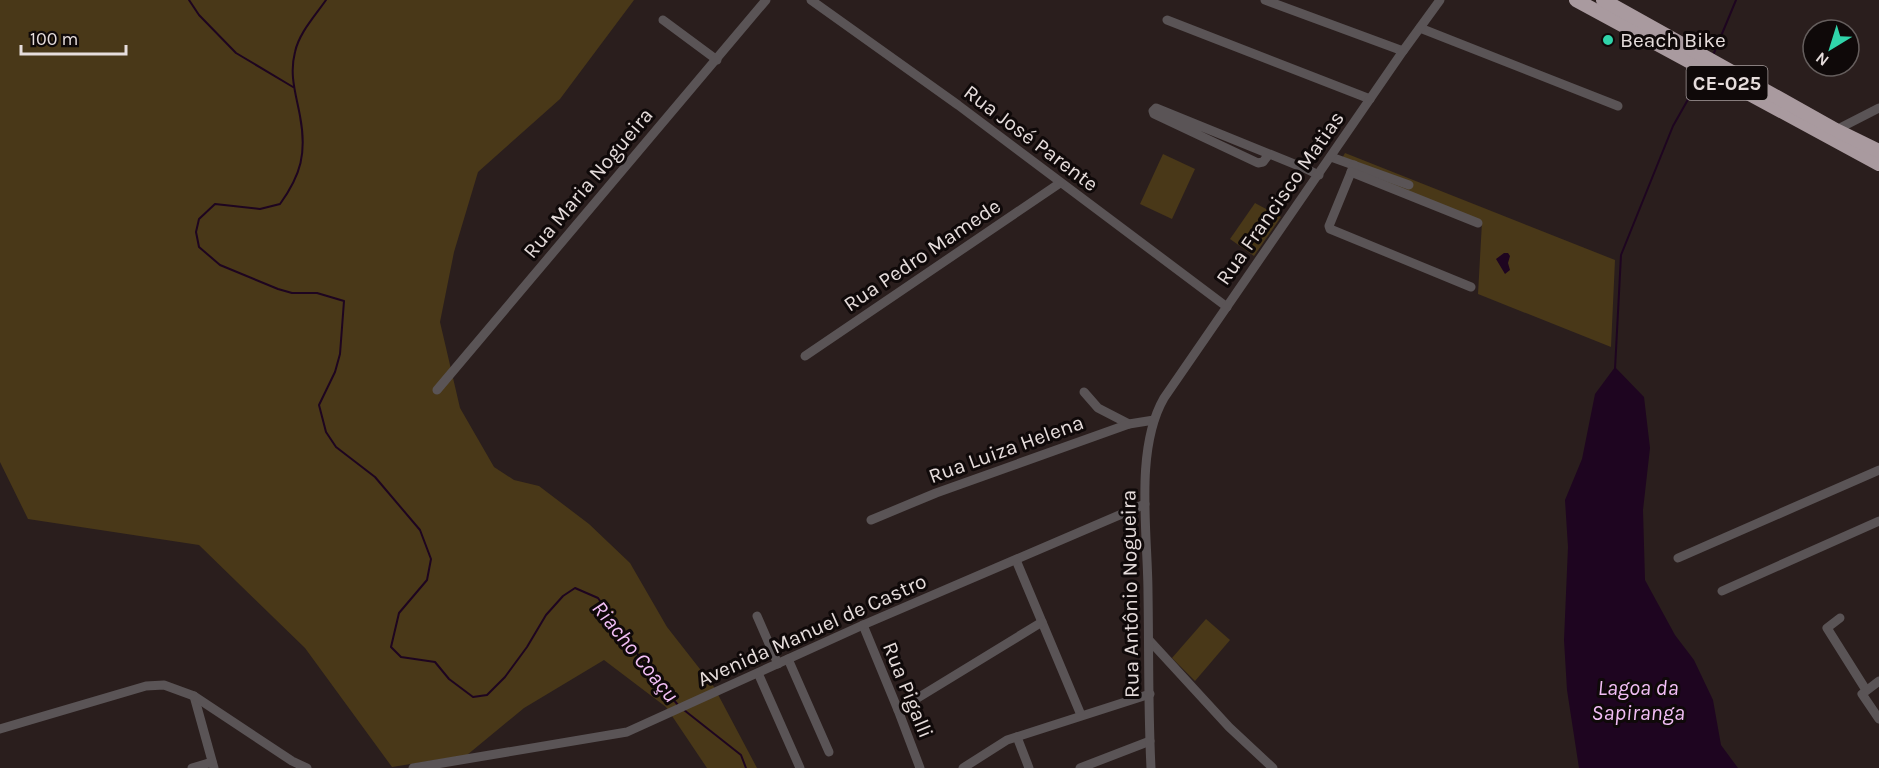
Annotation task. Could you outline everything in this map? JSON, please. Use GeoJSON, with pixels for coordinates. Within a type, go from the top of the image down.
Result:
{"type":"FeatureCollection","features":[{"type":"Feature","properties":{"kind":"highway","name":"CE-025"},"geometry":{"type":"LineString","coordinates":[[1576,0],[1838,144],[1879,164]]}},
{"type":"Feature","properties":{"kind":"highway","name":"CE-025"},"geometry":{"type":"LineString","coordinates":[[1603,0],[1836,130],[1879,151]]}},
{"type":"Feature","properties":{"kind":"street","name":"Rua Maria Nogueira"},"geometry":{"type":"LineString","coordinates":[[437,390],[766,0]]}},
{"type":"Feature","properties":{"kind":"street","name":"Rua José Parente"},"geometry":{"type":"LineString","coordinates":[[811,0],[958,105],[1227,307]]}},
{"type":"Feature","properties":{"kind":"street"},"geometry":{"type":"LineString","coordinates":[[1265,0],[1403,51]]}},
{"type":"Feature","properties":{"kind":"street","name":"Rua Francisco Matias"},"geometry":{"type":"LineString","coordinates":[[1154,420],[1164,398],[1440,0]]}},
{"type":"Feature","properties":{"kind":"street"},"geometry":{"type":"LineString","coordinates":[[663,20],[717,60]]}},
{"type":"Feature","properties":{"kind":"street"},"geometry":{"type":"LineString","coordinates":[[1167,20],[1370,99]]}},
{"type":"Feature","properties":{"kind":"street"},"geometry":{"type":"LineString","coordinates":[[1420,28],[1618,106]]}},
{"type":"Feature","properties":{"kind":"street"},"geometry":{"type":"LineString","coordinates":[[1269,154],[1263,162],[1258,163],[1154,114],[1153,111],[1156,108],[1269,154],[1319,175]]}},
{"type":"Feature","properties":{"kind":"street"},"geometry":{"type":"LineString","coordinates":[[1836,130],[1879,108]]}},
{"type":"Feature","properties":{"kind":"street"},"geometry":{"type":"LineString","coordinates":[[1331,157],[1478,223]]}},
{"type":"Feature","properties":{"kind":"street"},"geometry":{"type":"LineString","coordinates":[[1352,168],[1409,185]]}},
{"type":"Feature","properties":{"kind":"street"},"geometry":{"type":"LineString","coordinates":[[1352,168],[1329,226],[1330,229],[1471,287]]}},
{"type":"Feature","properties":{"kind":"street","name":"Rua Pedro Mamede"},"geometry":{"type":"LineString","coordinates":[[805,356],[1059,183]]}},
{"type":"Feature","properties":{"kind":"street"},"geometry":{"type":"LineString","coordinates":[[1084,392],[1098,408],[1129,424]]}},
{"type":"Feature","properties":{"kind":"street","name":"Rua Luiza Helena"},"geometry":{"type":"LineString","coordinates":[[871,520],[936,493],[1129,424],[1154,420]]}},
{"type":"Feature","properties":{"kind":"street","name":"Rua Antônio Nogueira"},"geometry":{"type":"LineString","coordinates":[[1151,768],[1145,504],[1148,447],[1154,420]]}},
{"type":"Feature","properties":{"kind":"street"},"geometry":{"type":"LineString","coordinates":[[1678,558],[1879,470]]}},
{"type":"Feature","properties":{"kind":"street","name":"Avenida Manuel de Castro"},"geometry":{"type":"LineString","coordinates":[[413,768],[627,732],[863,626],[1145,504]]}},
{"type":"Feature","properties":{"kind":"street"},"geometry":{"type":"LineString","coordinates":[[1722,591],[1879,521]]}},
{"type":"Feature","properties":{"kind":"street"},"geometry":{"type":"LineString","coordinates":[[1016,560],[1081,715]]}},
{"type":"Feature","properties":{"kind":"street"},"geometry":{"type":"LineString","coordinates":[[757,616],[778,664]]}},
{"type":"Feature","properties":{"kind":"street"},"geometry":{"type":"LineString","coordinates":[[1839,618],[1827,628],[1879,719]]}},
{"type":"Feature","properties":{"kind":"street"},"geometry":{"type":"LineString","coordinates":[[898,710],[1042,622]]}},
{"type":"Feature","properties":{"kind":"street","name":"Rua Pigalli"},"geometry":{"type":"LineString","coordinates":[[863,626],[920,768]]}},
{"type":"Feature","properties":{"kind":"street"},"geometry":{"type":"LineString","coordinates":[[1149,640],[1229,728],[1273,768]]}},
{"type":"Feature","properties":{"kind":"street"},"geometry":{"type":"LineString","coordinates":[[789,659],[829,752]]}},
{"type":"Feature","properties":{"kind":"street"},"geometry":{"type":"LineString","coordinates":[[758,673],[800,768]]}},
{"type":"Feature","properties":{"kind":"street"},"geometry":{"type":"LineString","coordinates":[[1864,692],[1879,681]]}},
{"type":"Feature","properties":{"kind":"street"},"geometry":{"type":"LineString","coordinates":[[0,729],[146,686],[164,685],[194,696],[276,751],[307,768]]}},
{"type":"Feature","properties":{"kind":"street"},"geometry":{"type":"LineString","coordinates":[[963,768],[999,745],[1017,737],[1150,694]]}},
{"type":"Feature","properties":{"kind":"street"},"geometry":{"type":"LineString","coordinates":[[192,768],[213,765],[194,696]]}},
{"type":"Feature","properties":{"kind":"street"},"geometry":{"type":"LineString","coordinates":[[1017,737],[1029,768]]}},
{"type":"Feature","properties":{"kind":"street"},"geometry":{"type":"LineString","coordinates":[[1080,768],[1150,741]]}},
{"type":"Feature","properties":{"kind":"shaded area"},"geometry":{"type":"Polygon","coordinates":[[[0,0],[634,0],[560,99],[478,172],[454,252],[440,322],[460,408],[494,467],[514,480],[539,486],[589,524],[630,563],[667,627],[714,687],[757,768],[707,768],[666,707],[604,660],[524,708],[467,755],[392,767],[305,648],[199,545],[28,519],[0,462],[0,0]]]}},
{"type":"Feature","properties":{"kind":"shaded area"},"geometry":{"type":"Polygon","coordinates":[[[1345,153],[1615,260],[1611,347],[1478,294],[1482,222],[1339,164],[1345,153]]]}},
{"type":"Feature","properties":{"kind":"shaded area"},"geometry":{"type":"Polygon","coordinates":[[[1163,154],[1195,169],[1172,219],[1140,204],[1163,154]]]}},
{"type":"Feature","properties":{"kind":"shaded area"},"geometry":{"type":"Polygon","coordinates":[[[1255,203],[1281,217],[1254,256],[1230,239],[1255,203]]]}},
{"type":"Feature","properties":{"kind":"shaded area"},"geometry":{"type":"Polygon","coordinates":[[[1206,619],[1230,640],[1195,681],[1172,658],[1206,619]]]}},
{"type":"Feature","properties":{"kind":"water"},"geometry":{"type":"Polygon","coordinates":[[[1504,253],[1510,256],[1508,263],[1510,270],[1505,274],[1496,259],[1504,253]]]}},
{"type":"Feature","properties":{"kind":"water","name":"Lagoa da Sapiranga"},"geometry":{"type":"Polygon","coordinates":[[[1615,367],[1644,397],[1650,448],[1643,510],[1645,580],[1675,635],[1694,660],[1713,700],[1721,745],[1738,768],[1579,768],[1567,690],[1564,640],[1568,547],[1565,500],[1582,459],[1595,394],[1615,367]]]}},
{"type":"Feature","properties":{"kind":"waterway"},"geometry":{"type":"LineString","coordinates":[[189,0],[199,15],[236,53],[293,87]]}},
{"type":"Feature","properties":{"kind":"waterway","name":"Riacho Coaçu"},"geometry":{"type":"LineString","coordinates":[[326,0],[300,38],[293,60],[294,84],[303,141],[300,163],[293,183],[280,204],[260,209],[215,204],[199,219],[196,232],[199,247],[220,265],[278,289],[292,293],[317,293],[344,301],[340,354],[335,372],[319,405],[326,432],[336,447],[375,477],[420,530],[431,559],[427,580],[399,613],[391,647],[401,657],[435,662],[449,679],[473,697],[487,695],[505,677],[527,647],[546,615],[563,596],[575,588],[598,598],[651,673],[678,705]]}},
{"type":"Feature","properties":{"kind":"waterway"},"geometry":{"type":"LineString","coordinates":[[1714,53],[1736,0]]}},
{"type":"Feature","properties":{"kind":"waterway"},"geometry":{"type":"LineString","coordinates":[[1615,369],[1621,255],[1673,126],[1699,80]]}},
{"type":"Feature","properties":{"kind":"waterway","name":"Riacho Coaçu"},"geometry":{"type":"LineString","coordinates":[[684,710],[741,755],[746,768]]}},
{"type":"Feature","properties":{"kind":"place","name":"Beach Bike"},"geometry":{"type":"Point","coordinates":[1608,40]}}]}
